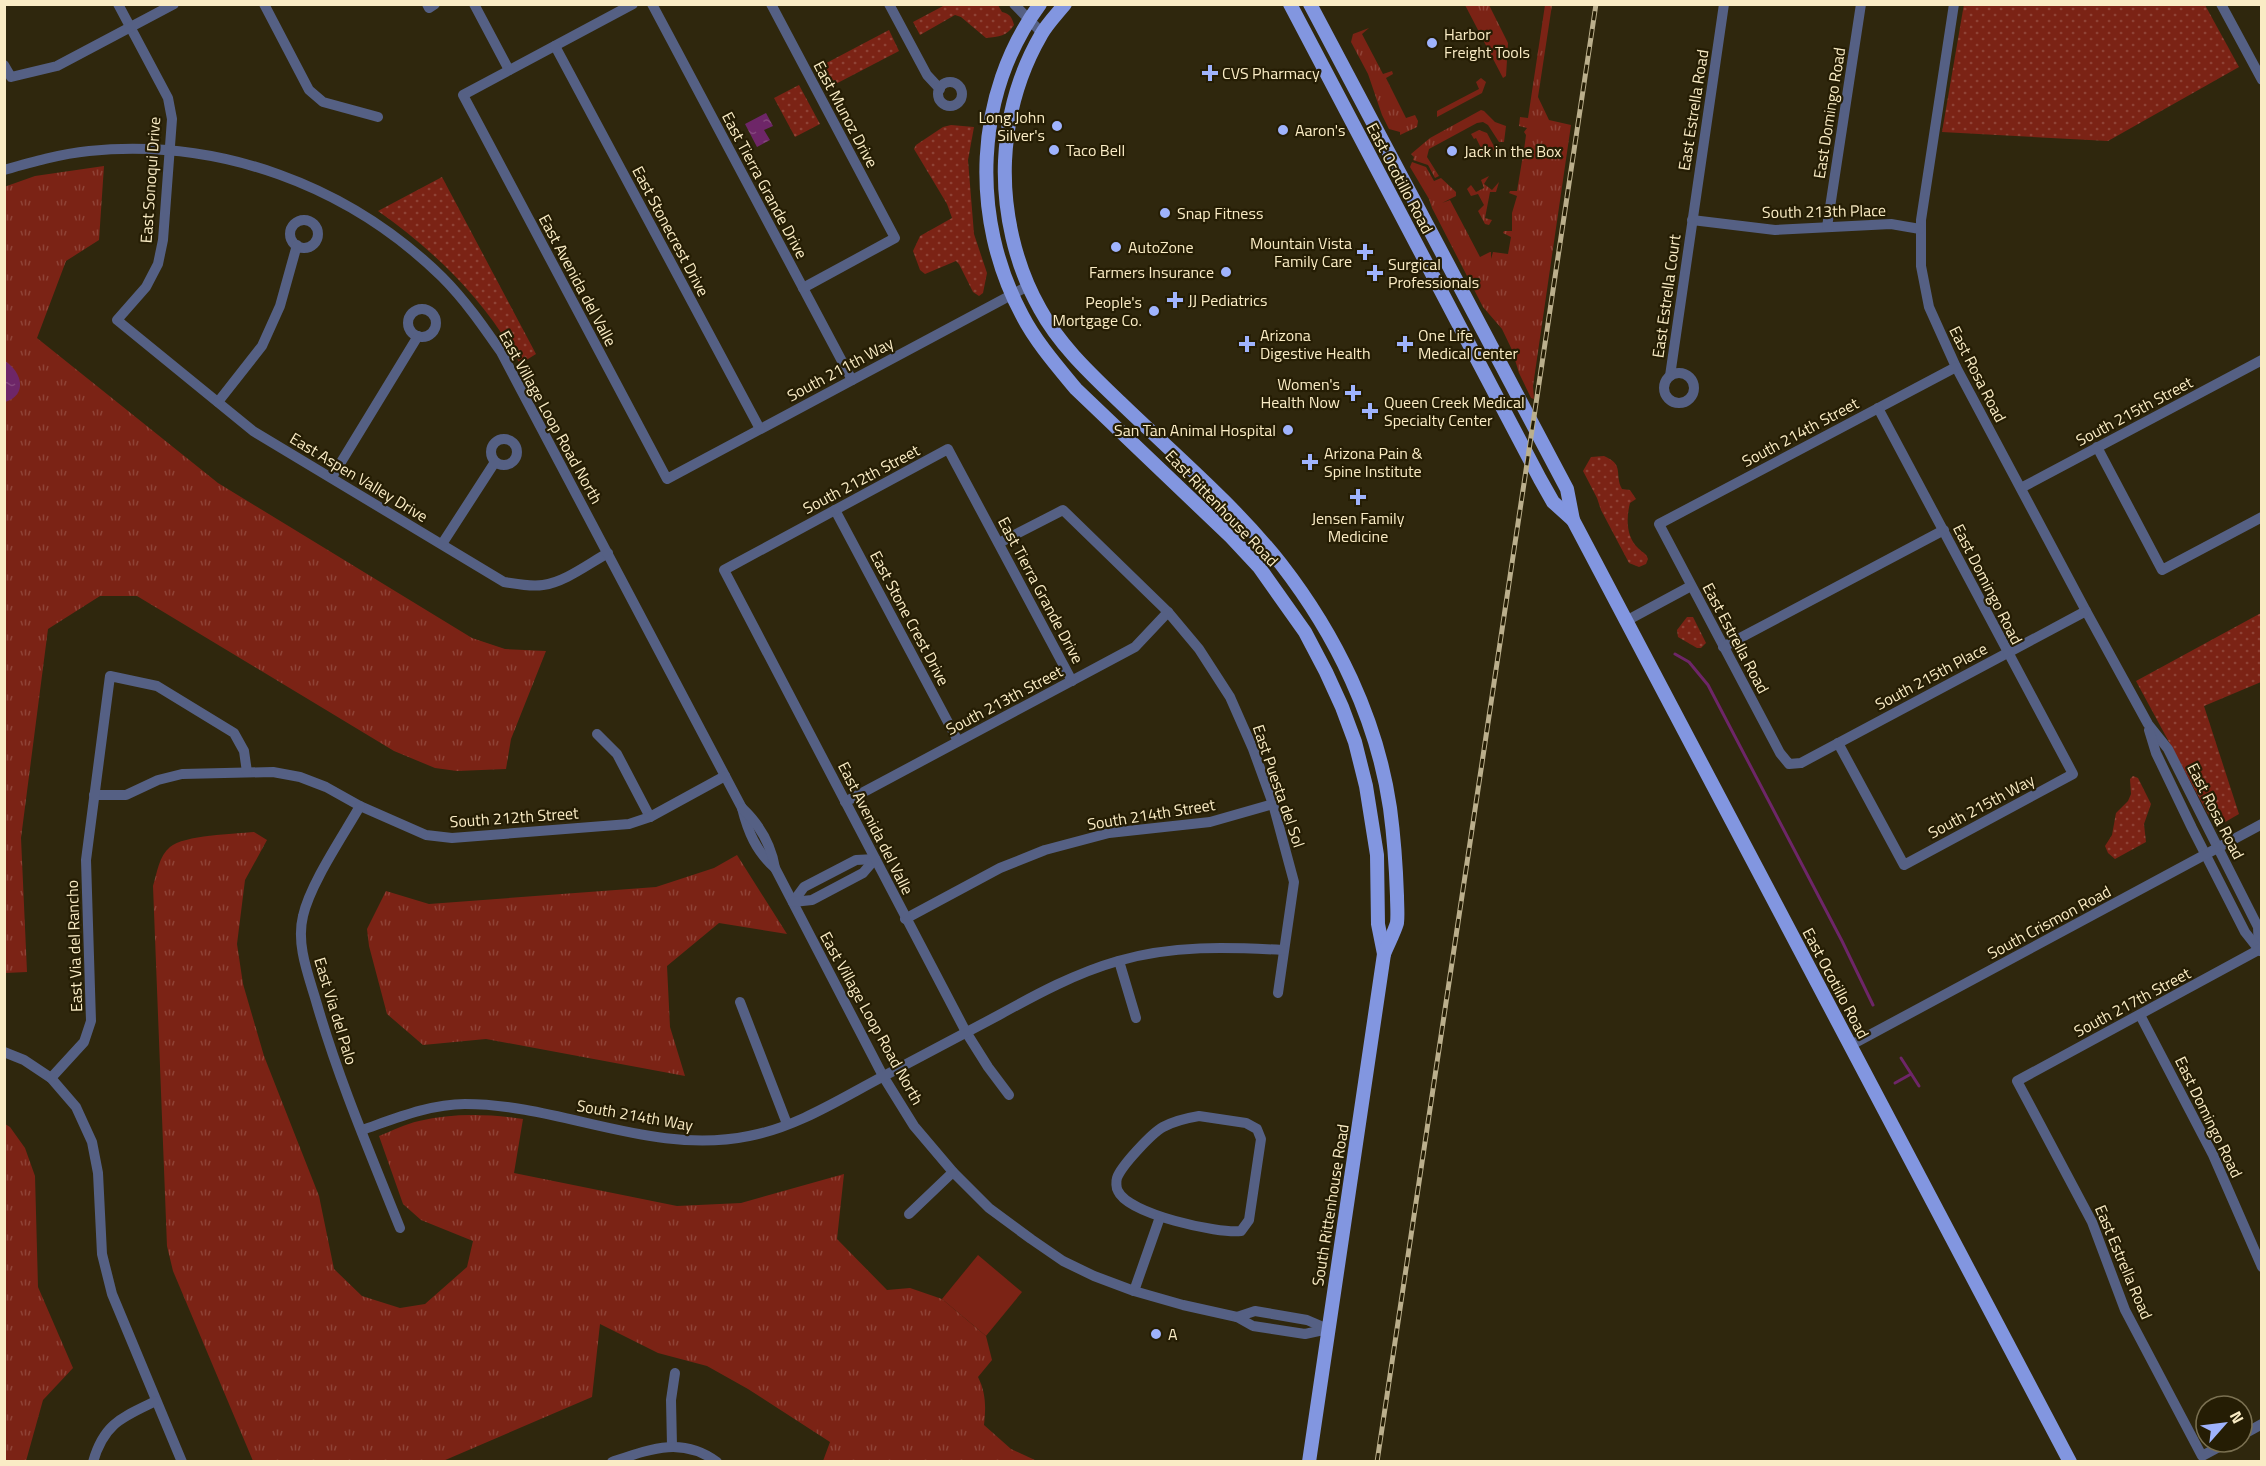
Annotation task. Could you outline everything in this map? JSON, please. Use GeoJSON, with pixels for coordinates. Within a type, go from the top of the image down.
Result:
{"type":"FeatureCollection","features":[{"type":"Feature","properties":{"kind":"main road","name":"East Rittenhouse Road"},"geometry":{"type":"LineString","coordinates":[[1040,4],[1009,58],[999,88],[985,161],[989,214],[1001,267],[1031,330],[1076,389],[1231,537],[1259,567],[1305,632],[1342,707],[1366,786],[1377,855],[1378,924],[1384,954]]}},
{"type":"Feature","properties":{"kind":"main road","name":"East Rittenhouse Road"},"geometry":{"type":"LineString","coordinates":[[1065,4],[1042,33],[1018,89],[1006,141],[1006,206],[1015,247],[1028,286],[1041,311],[1070,352],[1247,525],[1305,596],[1329,635],[1363,707],[1388,794],[1396,855],[1397,922],[1384,954]]}},
{"type":"Feature","properties":{"kind":"main road","name":"East Ocotillo Road"},"geometry":{"type":"LineString","coordinates":[[1290,4],[1540,479],[1553,502],[1573,520]]}},
{"type":"Feature","properties":{"kind":"main road","name":"East Ocotillo Road"},"geometry":{"type":"LineString","coordinates":[[1310,4],[1567,489],[1573,520],[2070,1461]]}},
{"type":"Feature","properties":{"kind":"main road"},"geometry":{"type":"LineString","coordinates":[[1322,65],[1329,63],[1343,67]]}},
{"type":"Feature","properties":{"kind":"main road","name":"South Rittenhouse Road"},"geometry":{"type":"LineString","coordinates":[[1309,1461],[1384,954]]}},
{"type":"Feature","properties":{"kind":"street","name":"East Sonoqui Drive"},"geometry":{"type":"LineString","coordinates":[[117,320],[146,288],[158,264],[163,240],[172,119],[168,98],[118,4]]}},
{"type":"Feature","properties":{"kind":"street"},"geometry":{"type":"LineString","coordinates":[[4,65],[11,77],[57,66],[174,4]]}},
{"type":"Feature","properties":{"kind":"street"},"geometry":{"type":"LineString","coordinates":[[264,4],[309,90],[323,102],[378,117]]}},
{"type":"Feature","properties":{"kind":"street"},"geometry":{"type":"LineString","coordinates":[[474,4],[509,70],[633,4]]}},
{"type":"Feature","properties":{"kind":"street","name":"East Tierra Grande Drive"},"geometry":{"type":"LineString","coordinates":[[652,4],[852,380]]}},
{"type":"Feature","properties":{"kind":"street","name":"East Munoz Drive"},"geometry":{"type":"LineString","coordinates":[[771,4],[895,238],[803,288]]}},
{"type":"Feature","properties":{"kind":"street"},"geometry":{"type":"LineString","coordinates":[[889,4],[927,75],[940,89]]}},
{"type":"Feature","properties":{"kind":"street"},"geometry":{"type":"LineString","coordinates":[[1014,4],[1042,33]]}},
{"type":"Feature","properties":{"kind":"street","name":"East Estrella Road"},"geometry":{"type":"LineString","coordinates":[[1692,220],[1724,4]]}},
{"type":"Feature","properties":{"kind":"street","name":"East Domingo Road"},"geometry":{"type":"LineString","coordinates":[[1827,227],[1861,4]]}},
{"type":"Feature","properties":{"kind":"street","name":"East Rosa Road"},"geometry":{"type":"LineString","coordinates":[[1954,4],[1920,229],[1920,266],[1929,308],[1956,367],[2086,611],[2148,724],[2168,749],[2258,927],[2261,951]]}},
{"type":"Feature","properties":{"kind":"street"},"geometry":{"type":"LineString","coordinates":[[2221,4],[2262,81]]}},
{"type":"Feature","properties":{"kind":"street","name":"East Stonecrest Drive"},"geometry":{"type":"LineString","coordinates":[[555,46],[760,429]]}},
{"type":"Feature","properties":{"kind":"street","name":"East Avenida del Valle"},"geometry":{"type":"LineString","coordinates":[[509,70],[463,95],[667,479]]}},
{"type":"Feature","properties":{"kind":"street","name":"East Village Loop Road North"},"geometry":{"type":"LineString","coordinates":[[4,170],[41,159],[87,151],[131,148],[170,149],[219,156],[271,170],[313,187],[350,206],[387,230],[436,272],[469,306],[501,352],[742,808],[757,823],[772,851],[775,868],[884,1076],[914,1126],[953,1172],[989,1208],[1030,1239],[1094,1276],[1134,1291],[1237,1317],[1253,1326],[1305,1334],[1328,1329]]}},
{"type":"Feature","properties":{"kind":"street","name":"South 213th Place"},"geometry":{"type":"LineString","coordinates":[[1692,220],[1775,230],[1891,224],[1920,229]]}},
{"type":"Feature","properties":{"kind":"street","name":"East Estrella Court"},"geometry":{"type":"LineString","coordinates":[[1670,376],[1692,220]]}},
{"type":"Feature","properties":{"kind":"street"},"geometry":{"type":"LineString","coordinates":[[218,402],[262,346],[280,306],[297,245]]}},
{"type":"Feature","properties":{"kind":"street","name":"South 211th Way"},"geometry":{"type":"LineString","coordinates":[[667,479],[1028,286]]}},
{"type":"Feature","properties":{"kind":"street","name":"East Aspen Valley Drive"},"geometry":{"type":"LineString","coordinates":[[117,320],[254,431],[504,582],[531,586],[556,582],[608,553]]}},
{"type":"Feature","properties":{"kind":"street"},"geometry":{"type":"LineString","coordinates":[[332,477],[418,336]]}},
{"type":"Feature","properties":{"kind":"street","name":"South 215th Street"},"geometry":{"type":"LineString","coordinates":[[2021,488],[2262,360]]}},
{"type":"Feature","properties":{"kind":"street","name":"South 214th Street"},"geometry":{"type":"LineString","coordinates":[[1659,524],[1956,367]]}},
{"type":"Feature","properties":{"kind":"street","name":"East Domingo Road"},"geometry":{"type":"LineString","coordinates":[[1878,408],[2073,774]]}},
{"type":"Feature","properties":{"kind":"street"},"geometry":{"type":"LineString","coordinates":[[2097,447],[2162,570],[2262,517]]}},
{"type":"Feature","properties":{"kind":"street","name":"East Tierra Grande Drive"},"geometry":{"type":"LineString","coordinates":[[948,449],[1072,681]]}},
{"type":"Feature","properties":{"kind":"street","name":"South 212th Street"},"geometry":{"type":"LineString","coordinates":[[724,570],[948,449]]}},
{"type":"Feature","properties":{"kind":"street"},"geometry":{"type":"LineString","coordinates":[[442,544],[495,462]]}},
{"type":"Feature","properties":{"kind":"street","name":"East Stone Crest Drive"},"geometry":{"type":"LineString","coordinates":[[835,510],[958,741]]}},
{"type":"Feature","properties":{"kind":"street","name":"East Puesta del Sol"},"geometry":{"type":"LineString","coordinates":[[999,543],[1063,510],[1168,612],[1199,649],[1230,698],[1254,748],[1273,804],[1294,882],[1278,993]]}},
{"type":"Feature","properties":{"kind":"street","name":"East Estrella Road"},"geometry":{"type":"LineString","coordinates":[[1659,524],[1780,753],[1789,764]]}},
{"type":"Feature","properties":{"kind":"street"},"geometry":{"type":"LineString","coordinates":[[1723,647],[1944,530]]}},
{"type":"Feature","properties":{"kind":"street","name":"East Avenida del Valle"},"geometry":{"type":"LineString","coordinates":[[724,570],[966,1032],[988,1067],[1010,1095]]}},
{"type":"Feature","properties":{"kind":"street"},"geometry":{"type":"LineString","coordinates":[[1626,621],[1692,586]]}},
{"type":"Feature","properties":{"kind":"street","name":"South 215th Place"},"geometry":{"type":"LineString","coordinates":[[1789,764],[1801,763],[2086,611]]}},
{"type":"Feature","properties":{"kind":"street","name":"South 213th Street"},"geometry":{"type":"LineString","coordinates":[[845,801],[1135,647],[1168,612]]}},
{"type":"Feature","properties":{"kind":"street","name":"East Via del Rancho"},"geometry":{"type":"LineString","coordinates":[[51,1078],[84,1042],[92,1021],[86,860],[110,676],[157,686],[234,733],[244,751],[247,772]]}},
{"type":"Feature","properties":{"kind":"street","name":"East Rosa Road"},"geometry":{"type":"LineString","coordinates":[[2148,724],[2156,753],[2205,854],[2245,932],[2261,951]]}},
{"type":"Feature","properties":{"kind":"street"},"geometry":{"type":"LineString","coordinates":[[597,734],[616,754],[650,817]]}},
{"type":"Feature","properties":{"kind":"street","name":"South 215th Way"},"geometry":{"type":"LineString","coordinates":[[1838,743],[1904,865],[2073,774]]}},
{"type":"Feature","properties":{"kind":"street","name":"South 212th Street"},"geometry":{"type":"LineString","coordinates":[[94,795],[126,795],[158,780],[182,774],[273,772],[300,777],[326,787],[360,806],[426,835],[452,838],[629,824],[650,817],[725,776]]}},
{"type":"Feature","properties":{"kind":"street","name":"South 214th Street"},"geometry":{"type":"LineString","coordinates":[[905,919],[1000,868],[1045,850],[1109,833],[1210,822],[1273,804]]}},
{"type":"Feature","properties":{"kind":"street","name":"East Via del Palo"},"geometry":{"type":"LineString","coordinates":[[360,806],[311,894],[303,916],[301,937],[304,962],[332,1056],[400,1228]]}},
{"type":"Feature","properties":{"kind":"street","name":"South Crismon Road"},"geometry":{"type":"LineString","coordinates":[[1851,1046],[2262,824]]}},
{"type":"Feature","properties":{"kind":"street"},"geometry":{"type":"LineString","coordinates":[[793,902],[812,900],[855,878],[863,873],[875,859]]}},
{"type":"Feature","properties":{"kind":"street","name":"South 214th Way"},"geometry":{"type":"LineString","coordinates":[[362,1130],[417,1111],[463,1104],[508,1107],[675,1141],[711,1141],[751,1136],[810,1115],[1056,985],[1119,961],[1179,949],[1230,947],[1283,950]]}},
{"type":"Feature","properties":{"kind":"street","name":"South 217th Street"},"geometry":{"type":"LineString","coordinates":[[2017,1081],[2261,951]]}},
{"type":"Feature","properties":{"kind":"street"},"geometry":{"type":"LineString","coordinates":[[1119,961],[1136,1018]]}},
{"type":"Feature","properties":{"kind":"street"},"geometry":{"type":"LineString","coordinates":[[740,1002],[787,1124]]}},
{"type":"Feature","properties":{"kind":"street","name":"East Domingo Road"},"geometry":{"type":"LineString","coordinates":[[2140,1015],[2213,1155],[2262,1267]]}},
{"type":"Feature","properties":{"kind":"street"},"geometry":{"type":"LineString","coordinates":[[4,1052],[24,1060],[51,1078],[76,1107],[92,1142],[98,1173],[102,1254],[112,1294],[182,1461]]}},
{"type":"Feature","properties":{"kind":"street","name":"East Estrella Road"},"geometry":{"type":"LineString","coordinates":[[2017,1081],[2092,1222],[2126,1310],[2194,1441]]}},
{"type":"Feature","properties":{"kind":"street"},"geometry":{"type":"LineString","coordinates":[[1198,1116],[1246,1123],[1257,1129],[1261,1139],[1249,1220],[1241,1231],[1229,1232],[1160,1217],[1125,1201],[1117,1190],[1117,1177],[1147,1138],[1163,1127],[1198,1116]]}},
{"type":"Feature","properties":{"kind":"street"},"geometry":{"type":"LineString","coordinates":[[909,1214],[953,1172]]}},
{"type":"Feature","properties":{"kind":"street"},"geometry":{"type":"LineString","coordinates":[[1134,1291],[1160,1217]]}},
{"type":"Feature","properties":{"kind":"street"},"geometry":{"type":"LineString","coordinates":[[672,1446],[671,1400],[675,1373]]}},
{"type":"Feature","properties":{"kind":"street"},"geometry":{"type":"LineString","coordinates":[[93,1461],[105,1432],[118,1419],[156,1401]]}},
{"type":"Feature","properties":{"kind":"street"},"geometry":{"type":"LineString","coordinates":[[612,1461],[648,1450],[672,1446],[696,1449],[717,1461]]}},
{"type":"Feature","properties":{"kind":"green space"},"geometry":{"type":"Polygon","coordinates":[[[1964,4],[2205,5],[2239,67],[2108,141],[1942,132],[1964,4]]]}},
{"type":"Feature","properties":{"kind":"green space"},"geometry":{"type":"Polygon","coordinates":[[[945,5],[998,5],[1002,12],[1010,16],[1014,25],[1008,32],[999,36],[986,38],[961,17],[955,15],[920,35],[913,22],[945,5]]]}},
{"type":"Feature","properties":{"kind":"green space"},"geometry":{"type":"Polygon","coordinates":[[[1465,5],[1489,5],[1508,43],[1506,76],[1503,78],[1465,5]]]}},
{"type":"Feature","properties":{"kind":"green space"},"geometry":{"type":"Polygon","coordinates":[[[1545,5],[1552,5],[1538,97],[1549,120],[1571,125],[1533,386],[1534,399],[1531,398],[1519,373],[1502,329],[1483,307],[1429,199],[1410,167],[1412,162],[1426,167],[1434,181],[1441,178],[1456,192],[1456,196],[1442,203],[1450,200],[1480,257],[1490,252],[1491,259],[1493,252],[1508,254],[1511,237],[1503,233],[1512,231],[1512,213],[1517,196],[1509,193],[1517,191],[1523,155],[1515,152],[1524,150],[1526,135],[1524,132],[1527,128],[1519,126],[1520,117],[1528,118],[1545,5]]]}},
{"type":"Feature","properties":{"kind":"green space"},"geometry":{"type":"Polygon","coordinates":[[[1369,28],[1362,34],[1383,74],[1392,71],[1393,74],[1386,78],[1406,118],[1415,115],[1418,121],[1417,127],[1400,135],[1400,132],[1389,129],[1368,74],[1351,42],[1353,34],[1369,28]]]}},
{"type":"Feature","properties":{"kind":"green space"},"geometry":{"type":"Polygon","coordinates":[[[889,30],[899,51],[826,89],[815,69],[889,30]]]}},
{"type":"Feature","properties":{"kind":"green space"},"geometry":{"type":"Polygon","coordinates":[[[1481,78],[1486,82],[1482,93],[1437,117],[1437,111],[1479,89],[1476,82],[1481,78]]]}},
{"type":"Feature","properties":{"kind":"green space"},"geometry":{"type":"Polygon","coordinates":[[[799,85],[820,124],[795,137],[774,98],[799,85]]]}},
{"type":"Feature","properties":{"kind":"green space"},"geometry":{"type":"Polygon","coordinates":[[[1481,110],[1495,122],[1506,126],[1504,142],[1499,142],[1488,125],[1483,122],[1477,123],[1429,149],[1427,157],[1439,176],[1435,178],[1428,165],[1413,160],[1414,157],[1411,154],[1430,138],[1481,110]]]}},
{"type":"Feature","properties":{"kind":"green space"},"geometry":{"type":"Polygon","coordinates":[[[951,125],[974,127],[968,160],[974,234],[987,273],[983,293],[979,296],[973,292],[956,261],[925,274],[920,270],[913,251],[920,236],[952,218],[947,204],[914,149],[916,145],[943,127],[951,125]]]}},
{"type":"Feature","properties":{"kind":"green space"},"geometry":{"type":"Polygon","coordinates":[[[1479,130],[1487,133],[1498,158],[1492,148],[1477,156],[1475,151],[1481,148],[1471,134],[1479,130]]]}},
{"type":"Feature","properties":{"kind":"green space"},"geometry":{"type":"Polygon","coordinates":[[[104,166],[99,240],[66,261],[37,338],[218,483],[472,638],[505,649],[546,651],[511,739],[506,769],[457,771],[435,768],[394,751],[137,596],[100,596],[48,629],[21,838],[27,972],[5,973],[4,187],[35,176],[104,166]]]}},
{"type":"Feature","properties":{"kind":"green space"},"geometry":{"type":"Polygon","coordinates":[[[1489,176],[1484,184],[1492,190],[1499,182],[1496,192],[1490,192],[1485,218],[1492,220],[1489,225],[1485,224],[1478,211],[1484,205],[1478,194],[1471,196],[1467,189],[1471,185],[1476,192],[1484,188],[1481,180],[1489,176]]]}},
{"type":"Feature","properties":{"kind":"green space"},"geometry":{"type":"Polygon","coordinates":[[[442,177],[536,354],[520,364],[492,320],[458,279],[420,243],[378,211],[442,177]]]}},
{"type":"Feature","properties":{"kind":"green space"},"geometry":{"type":"Polygon","coordinates":[[[1604,456],[1617,466],[1622,489],[1630,490],[1636,499],[1630,503],[1629,534],[1648,559],[1646,564],[1639,567],[1629,563],[1583,471],[1591,457],[1604,456]]]}},
{"type":"Feature","properties":{"kind":"green space"},"geometry":{"type":"Polygon","coordinates":[[[2261,613],[2261,682],[2204,706],[2239,814],[2220,825],[2208,814],[2136,681],[2261,613]]]}},
{"type":"Feature","properties":{"kind":"green space"},"geometry":{"type":"Polygon","coordinates":[[[1687,617],[1693,617],[1706,643],[1701,648],[1678,637],[1677,630],[1687,617]]]}},
{"type":"Feature","properties":{"kind":"green space"},"geometry":{"type":"Polygon","coordinates":[[[2133,776],[2138,778],[2151,804],[2144,824],[2146,842],[2115,859],[2108,853],[2105,846],[2112,835],[2116,813],[2128,801],[2131,794],[2130,779],[2133,776]]]}},
{"type":"Feature","properties":{"kind":"green space"},"geometry":{"type":"Polygon","coordinates":[[[254,832],[267,840],[245,880],[237,944],[243,984],[264,1056],[319,1196],[334,1269],[362,1296],[400,1308],[425,1304],[467,1267],[473,1241],[421,1220],[403,1204],[379,1136],[414,1122],[471,1115],[523,1119],[514,1173],[677,1206],[741,1203],[844,1174],[837,1239],[887,1290],[910,1288],[942,1299],[986,1336],[992,1360],[978,1377],[985,1400],[984,1425],[1011,1449],[1037,1461],[823,1461],[830,1442],[748,1389],[707,1366],[658,1353],[600,1324],[592,1397],[443,1461],[253,1461],[173,1271],[167,1246],[153,886],[163,855],[177,843],[223,834],[254,832]]]}},
{"type":"Feature","properties":{"kind":"green space"},"geometry":{"type":"Polygon","coordinates":[[[737,855],[787,934],[719,923],[667,966],[670,1027],[685,1076],[486,1039],[423,1045],[387,1014],[369,946],[367,929],[386,891],[429,904],[656,887],[714,868],[737,855]]]}},
{"type":"Feature","properties":{"kind":"green space"},"geometry":{"type":"Polygon","coordinates":[[[5,1124],[10,1127],[25,1148],[35,1176],[38,1287],[73,1368],[43,1400],[26,1461],[5,1461],[5,1124]]]}},
{"type":"Feature","properties":{"kind":"green space"},"geometry":{"type":"Polygon","coordinates":[[[978,1255],[1022,1292],[986,1336],[942,1299],[978,1255]]]}},
{"type":"Feature","properties":{"kind":"water"},"geometry":{"type":"Polygon","coordinates":[[[766,113],[773,126],[764,130],[770,140],[757,147],[745,124],[766,113]]]}},
{"type":"Feature","properties":{"kind":"water"},"geometry":{"type":"Polygon","coordinates":[[[5,361],[19,377],[20,389],[12,399],[5,402],[5,361]]]}},
{"type":"Feature","properties":{"kind":"waterway"},"geometry":{"type":"LineString","coordinates":[[1675,654],[1689,662],[1708,685],[1873,1005]]}},
{"type":"Feature","properties":{"kind":"waterway"},"geometry":{"type":"LineString","coordinates":[[1901,1058],[1919,1086]]}},
{"type":"Feature","properties":{"kind":"waterway"},"geometry":{"type":"LineString","coordinates":[[1895,1083],[1911,1074]]}},
{"type":"Feature","properties":{"kind":"railway"},"geometry":{"type":"LineString","coordinates":[[1377,1462],[1596,4]]}},
{"type":"Feature","properties":{"kind":"place","name":"Harbor Freight Tools"},"geometry":{"type":"Point","coordinates":[1432,43]}},
{"type":"Feature","properties":{"kind":"place","name":"CVS Pharmacy"},"geometry":{"type":"Point","coordinates":[1210,73]}},
{"type":"Feature","properties":{"kind":"place","name":"Long John Silver's"},"geometry":{"type":"Point","coordinates":[1057,126]}},
{"type":"Feature","properties":{"kind":"place","name":"Aaron's"},"geometry":{"type":"Point","coordinates":[1283,130]}},
{"type":"Feature","properties":{"kind":"place","name":"Taco Bell"},"geometry":{"type":"Point","coordinates":[1054,150]}},
{"type":"Feature","properties":{"kind":"place","name":"Jack in the Box"},"geometry":{"type":"Point","coordinates":[1452,151]}},
{"type":"Feature","properties":{"kind":"place","name":"Snap Fitness"},"geometry":{"type":"Point","coordinates":[1165,213]}},
{"type":"Feature","properties":{"kind":"place","name":"AutoZone"},"geometry":{"type":"Point","coordinates":[1116,247]}},
{"type":"Feature","properties":{"kind":"place","name":"Mountain Vista Family Care"},"geometry":{"type":"Point","coordinates":[1365,252]}},
{"type":"Feature","properties":{"kind":"place","name":"Farmers Insurance"},"geometry":{"type":"Point","coordinates":[1226,272]}},
{"type":"Feature","properties":{"kind":"place","name":"Surgical Professionals"},"geometry":{"type":"Point","coordinates":[1375,273]}},
{"type":"Feature","properties":{"kind":"place","name":"JJ Pediatrics"},"geometry":{"type":"Point","coordinates":[1175,300]}},
{"type":"Feature","properties":{"kind":"place","name":"People's Mortgage Co."},"geometry":{"type":"Point","coordinates":[1154,311]}},
{"type":"Feature","properties":{"kind":"place","name":"Arizona Digestive Health"},"geometry":{"type":"Point","coordinates":[1247,344]}},
{"type":"Feature","properties":{"kind":"place","name":"One Life Medical Center"},"geometry":{"type":"Point","coordinates":[1405,344]}},
{"type":"Feature","properties":{"kind":"place","name":"Women's Health Now"},"geometry":{"type":"Point","coordinates":[1353,393]}},
{"type":"Feature","properties":{"kind":"place","name":"Queen Creek Medical Specialty Center"},"geometry":{"type":"Point","coordinates":[1370,411]}},
{"type":"Feature","properties":{"kind":"place","name":"San Tan Animal Hospital"},"geometry":{"type":"Point","coordinates":[1288,430]}},
{"type":"Feature","properties":{"kind":"place","name":"Arizona Pain & Spine Institute"},"geometry":{"type":"Point","coordinates":[1310,462]}},
{"type":"Feature","properties":{"kind":"place","name":"Jensen Family Medicine"},"geometry":{"type":"Point","coordinates":[1358,497]}},
{"type":"Feature","properties":{"kind":"place","name":"A"},"geometry":{"type":"Point","coordinates":[1156,1334]}}]}
